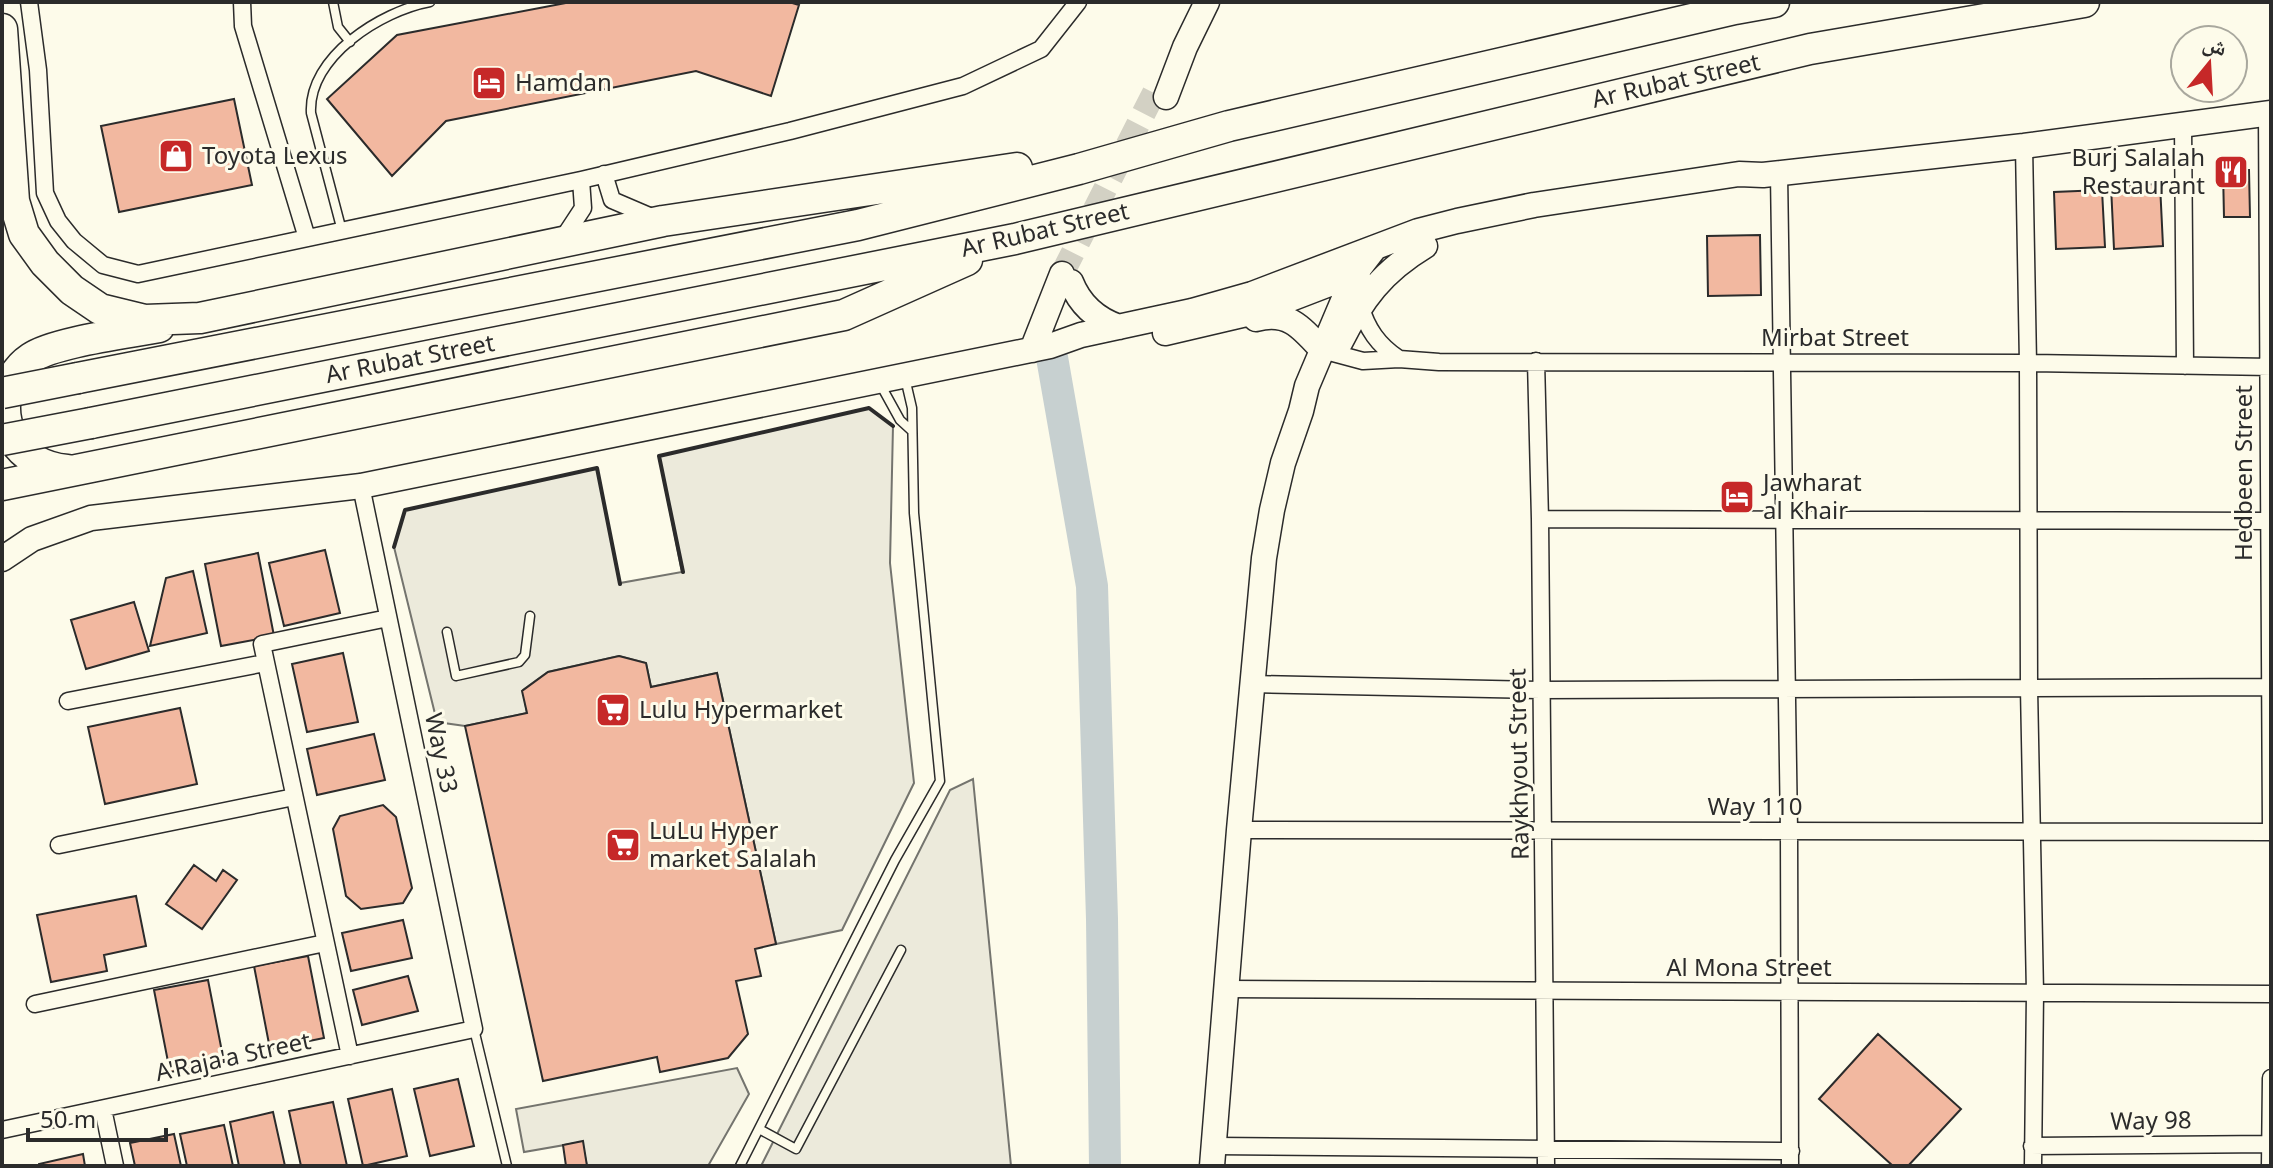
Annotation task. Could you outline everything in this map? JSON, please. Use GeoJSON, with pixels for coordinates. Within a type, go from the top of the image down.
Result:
{"type":"FeatureCollection","features":[{"type":"Feature","properties":{"kind":"highway","name":"Ar Rubat Street"},"geometry":{"type":"LineString","coordinates":[[2,393],[858,225],[1079,169],[1229,126],[1774,2]]}},
{"type":"Feature","properties":{"kind":"highway","name":"Ar Rubat Street"},"geometry":{"type":"LineString","coordinates":[[2,440],[1015,239],[1810,49],[2084,2]]}},
{"type":"Feature","properties":{"kind":"highway"},"geometry":{"type":"LineString","coordinates":[[2,29],[14,201],[24,234],[45,263],[72,290],[100,309],[145,320],[200,318]]}},
{"type":"Feature","properties":{"kind":"highway"},"geometry":{"type":"LineString","coordinates":[[79,468],[57,469],[39,463],[24,453],[12,438],[6,421],[5,402],[9,384],[19,368],[33,356],[50,349],[663,221],[1008,168],[1079,169]]}},
{"type":"Feature","properties":{"kind":"highway"},"geometry":{"type":"LineString","coordinates":[[2,485],[844,315],[1015,239]]}},
{"type":"Feature","properties":{"kind":"street"},"geometry":{"type":"LineString","coordinates":[[29,2],[38,70],[45,193],[58,221],[84,249],[103,265],[138,274],[581,180],[963,86],[1041,49],[1078,2]]}},
{"type":"Feature","properties":{"kind":"street"},"geometry":{"type":"LineString","coordinates":[[242,2],[243,26],[307,238]]}},
{"type":"Feature","properties":{"kind":"street"},"geometry":{"type":"LineString","coordinates":[[1160,95],[1207,2]]}},
{"type":"Feature","properties":{"kind":"street"},"geometry":{"type":"LineString","coordinates":[[1041,348],[1088,349],[1234,318],[1284,303],[1343,270],[1374,248],[1418,231],[1534,205],[1739,174],[1771,174],[2024,146],[2269,113]]}},
{"type":"Feature","properties":{"kind":"street","name":"Hedbeen Street"},"geometry":{"type":"LineString","coordinates":[[2269,113],[2271,832]]}},
{"type":"Feature","properties":{"kind":"street"},"geometry":{"type":"LineString","coordinates":[[2183,125],[2185,366]]}},
{"type":"Feature","properties":{"kind":"street"},"geometry":{"type":"LineString","coordinates":[[2024,146],[2035,993],[2033,1166]]}},
{"type":"Feature","properties":{"kind":"street"},"geometry":{"type":"LineString","coordinates":[[604,174],[612,200],[663,221]]}},
{"type":"Feature","properties":{"kind":"street"},"geometry":{"type":"LineString","coordinates":[[2,559],[32,539],[91,518],[361,486],[904,377],[1041,348],[1067,338],[1225,302],[1511,223],[1750,182],[1771,174]]}},
{"type":"Feature","properties":{"kind":"street"},"geometry":{"type":"LineString","coordinates":[[1425,246],[1389,272],[1360,305],[1328,352],[1305,392],[1272,510],[1264,558],[1252,684],[1213,1156],[1790,1158],[1791,992],[1782,362],[1771,174]]}},
{"type":"Feature","properties":{"kind":"street"},"geometry":{"type":"LineString","coordinates":[[558,245],[583,208],[581,180]]}},
{"type":"Feature","properties":{"kind":"street"},"geometry":{"type":"LineString","coordinates":[[1343,270],[1360,289],[1364,318],[1378,342],[1399,359]]}},
{"type":"Feature","properties":{"kind":"street"},"geometry":{"type":"LineString","coordinates":[[1328,352],[1343,270]]}},
{"type":"Feature","properties":{"kind":"street"},"geometry":{"type":"LineString","coordinates":[[1041,348],[1058,314],[1069,277],[1089,311],[1119,327]]}},
{"type":"Feature","properties":{"kind":"street"},"geometry":{"type":"LineString","coordinates":[[1234,318],[1246,321],[1273,316],[1293,320],[1328,352]]}},
{"type":"Feature","properties":{"kind":"street","name":"Mirbat Street"},"geometry":{"type":"LineString","coordinates":[[1328,352],[1375,363],[1399,359],[1439,362],[2028,363],[2269,367]]}},
{"type":"Feature","properties":{"kind":"street","name":"Raykhyout Street"},"geometry":{"type":"LineString","coordinates":[[1536,361],[1546,1157]]}},
{"type":"Feature","properties":{"kind":"street","name":"Way 33"},"geometry":{"type":"LineString","coordinates":[[361,486],[474,1029]]}},
{"type":"Feature","properties":{"kind":"street"},"geometry":{"type":"LineString","coordinates":[[1540,519],[2270,521]]}},
{"type":"Feature","properties":{"kind":"street"},"geometry":{"type":"LineString","coordinates":[[350,1056],[262,644],[388,618]]}},
{"type":"Feature","properties":{"kind":"street"},"geometry":{"type":"LineString","coordinates":[[68,701],[265,663]]}},
{"type":"Feature","properties":{"kind":"street"},"geometry":{"type":"LineString","coordinates":[[1252,684],[1541,690],[2270,687]]}},
{"type":"Feature","properties":{"kind":"street"},"geometry":{"type":"LineString","coordinates":[[59,845],[294,797]]}},
{"type":"Feature","properties":{"kind":"street","name":"Way 110"},"geometry":{"type":"LineString","coordinates":[[1239,830],[2271,832]]}},
{"type":"Feature","properties":{"kind":"street"},"geometry":{"type":"LineString","coordinates":[[35,1004],[325,943]]}},
{"type":"Feature","properties":{"kind":"street","name":"Al Mona Street"},"geometry":{"type":"LineString","coordinates":[[1226,989],[2271,994]]}},
{"type":"Feature","properties":{"kind":"street","name":"A'Raja'a Street"},"geometry":{"type":"LineString","coordinates":[[2,1130],[474,1029]]}},
{"type":"Feature","properties":{"kind":"street"},"geometry":{"type":"LineString","coordinates":[[2270,1166],[2271,1078]]}},
{"type":"Feature","properties":{"kind":"street"},"geometry":{"type":"LineString","coordinates":[[103,1109],[115,1166]]}},
{"type":"Feature","properties":{"kind":"street","name":"Way 98"},"geometry":{"type":"LineString","coordinates":[[2032,1146],[2270,1144]]}},
{"type":"Feature","properties":{"kind":"lane"},"geometry":{"type":"LineString","coordinates":[[333,2],[338,27],[350,42]]}},
{"type":"Feature","properties":{"kind":"lane"},"geometry":{"type":"LineString","coordinates":[[342,231],[311,113],[311,98],[332,59],[373,22],[412,5],[430,2]]}},
{"type":"Feature","properties":{"kind":"lane"},"geometry":{"type":"LineString","coordinates":[[740,1166],[895,860],[940,781],[914,513],[912,408],[904,377]]}},
{"type":"Feature","properties":{"kind":"lane"},"geometry":{"type":"LineString","coordinates":[[879,381],[900,420],[912,431]]}},
{"type":"Feature","properties":{"kind":"lane"},"geometry":{"type":"LineString","coordinates":[[447,632],[456,676],[519,662],[525,655],[530,616]]}},
{"type":"Feature","properties":{"kind":"lane"},"geometry":{"type":"LineString","coordinates":[[759,1129],[796,1149],[901,950]]}},
{"type":"Feature","properties":{"kind":"lane"},"geometry":{"type":"LineString","coordinates":[[474,1029],[507,1166]]}},
{"type":"Feature","properties":{"kind":"shaded area"},"geometry":{"type":"Polygon","coordinates":[[[869,408],[893,426],[890,563],[914,783],[842,930],[776,944],[717,673],[651,687],[646,663],[619,656],[548,672],[523,690],[527,713],[465,726],[437,722],[394,547],[405,510],[597,468],[620,583],[682,572],[659,456],[869,408]]]}},
{"type":"Feature","properties":{"kind":"shaded area"},"geometry":{"type":"Polygon","coordinates":[[[973,779],[1011,1166],[761,1166],[950,790],[973,779]]]}},
{"type":"Feature","properties":{"kind":"shaded area"},"geometry":{"type":"Polygon","coordinates":[[[737,1068],[749,1094],[708,1166],[587,1166],[582,1142],[524,1152],[516,1109],[737,1068]]]}},
{"type":"Feature","properties":{"kind":"building","name":"Hamdan"},"geometry":{"type":"Polygon","coordinates":[[[571,2],[789,2],[799,5],[771,96],[696,71],[446,121],[392,176],[327,99],[397,35],[571,2]]]}},
{"type":"Feature","properties":{"kind":"building","name":"Toyota Lexus"},"geometry":{"type":"Polygon","coordinates":[[[234,99],[252,185],[119,212],[101,126],[234,99]]]}},
{"type":"Feature","properties":{"kind":"building"},"geometry":{"type":"Polygon","coordinates":[[[2223,170],[2249,170],[2250,217],[2224,217],[2223,170]]]}},
{"type":"Feature","properties":{"kind":"building"},"geometry":{"type":"Polygon","coordinates":[[[2160,184],[2163,246],[2114,249],[2111,186],[2160,184]]]}},
{"type":"Feature","properties":{"kind":"building"},"geometry":{"type":"Polygon","coordinates":[[[2102,190],[2105,247],[2056,249],[2054,192],[2102,190]]]}},
{"type":"Feature","properties":{"kind":"building"},"geometry":{"type":"Polygon","coordinates":[[[1760,235],[1761,295],[1708,296],[1707,236],[1760,235]]]}},
{"type":"Feature","properties":{"kind":"building"},"geometry":{"type":"Polygon","coordinates":[[[325,550],[340,613],[284,626],[269,563],[325,550]]]}},
{"type":"Feature","properties":{"kind":"building"},"geometry":{"type":"Polygon","coordinates":[[[258,553],[274,636],[221,646],[205,564],[258,553]]]}},
{"type":"Feature","properties":{"kind":"building"},"geometry":{"type":"Polygon","coordinates":[[[193,571],[207,633],[150,646],[166,578],[193,571]]]}},
{"type":"Feature","properties":{"kind":"building"},"geometry":{"type":"Polygon","coordinates":[[[134,602],[149,651],[86,669],[71,620],[134,602]]]}},
{"type":"Feature","properties":{"kind":"building"},"geometry":{"type":"Polygon","coordinates":[[[343,653],[358,722],[307,732],[292,664],[343,653]]]}},
{"type":"Feature","properties":{"kind":"building","name":"LuLu Hyper market Salalah"},"geometry":{"type":"Polygon","coordinates":[[[619,656],[646,663],[651,687],[717,673],[776,944],[755,949],[761,976],[736,981],[748,1034],[728,1058],[660,1072],[657,1057],[543,1081],[465,726],[527,713],[522,691],[548,672],[619,656]]]}},
{"type":"Feature","properties":{"kind":"building"},"geometry":{"type":"Polygon","coordinates":[[[180,708],[197,784],[105,804],[88,727],[180,708]]]}},
{"type":"Feature","properties":{"kind":"building"},"geometry":{"type":"Polygon","coordinates":[[[374,734],[385,780],[317,795],[307,749],[374,734]]]}},
{"type":"Feature","properties":{"kind":"building"},"geometry":{"type":"Polygon","coordinates":[[[383,805],[396,817],[412,888],[403,903],[361,909],[346,896],[333,829],[340,816],[383,805]]]}},
{"type":"Feature","properties":{"kind":"building"},"geometry":{"type":"Polygon","coordinates":[[[194,865],[216,881],[223,870],[237,880],[202,929],[166,904],[194,865]]]}},
{"type":"Feature","properties":{"kind":"building"},"geometry":{"type":"Polygon","coordinates":[[[136,896],[146,946],[104,955],[107,971],[51,982],[37,915],[136,896]]]}},
{"type":"Feature","properties":{"kind":"building"},"geometry":{"type":"Polygon","coordinates":[[[403,920],[412,958],[351,971],[342,933],[403,920]]]}},
{"type":"Feature","properties":{"kind":"building"},"geometry":{"type":"Polygon","coordinates":[[[308,956],[324,1038],[270,1049],[254,966],[308,956]]]}},
{"type":"Feature","properties":{"kind":"building"},"geometry":{"type":"Polygon","coordinates":[[[408,976],[418,1011],[362,1025],[353,990],[408,976]]]}},
{"type":"Feature","properties":{"kind":"building"},"geometry":{"type":"Polygon","coordinates":[[[208,980],[224,1062],[170,1072],[154,990],[208,980]]]}},
{"type":"Feature","properties":{"kind":"building"},"geometry":{"type":"Polygon","coordinates":[[[1878,1034],[1961,1109],[1908,1166],[1893,1166],[1819,1099],[1878,1034]]]}},
{"type":"Feature","properties":{"kind":"building"},"geometry":{"type":"Polygon","coordinates":[[[458,1079],[474,1146],[430,1156],[414,1089],[458,1079]]]}},
{"type":"Feature","properties":{"kind":"building"},"geometry":{"type":"Polygon","coordinates":[[[392,1089],[407,1156],[363,1166],[348,1099],[392,1089]]]}},
{"type":"Feature","properties":{"kind":"building"},"geometry":{"type":"Polygon","coordinates":[[[333,1102],[347,1166],[301,1166],[289,1111],[333,1102]]]}},
{"type":"Feature","properties":{"kind":"building"},"geometry":{"type":"Polygon","coordinates":[[[273,1112],[285,1166],[239,1166],[230,1122],[273,1112]]]}},
{"type":"Feature","properties":{"kind":"building"},"geometry":{"type":"Polygon","coordinates":[[[224,1125],[233,1166],[187,1166],[180,1134],[224,1125]]]}},
{"type":"Feature","properties":{"kind":"building"},"geometry":{"type":"Polygon","coordinates":[[[174,1134],[181,1166],[135,1166],[130,1143],[174,1134]]]}},
{"type":"Feature","properties":{"kind":"building"},"geometry":{"type":"Polygon","coordinates":[[[583,1141],[587,1166],[566,1166],[563,1145],[583,1141]]]}},
{"type":"Feature","properties":{"kind":"building"},"geometry":{"type":"Polygon","coordinates":[[[83,1154],[85,1166],[39,1166],[39,1164],[83,1154]]]}},
{"type":"Feature","properties":{"kind":"waterway"},"geometry":{"type":"LineString","coordinates":[[1050,346],[1092,586],[1102,919],[1105,1166]]}},
{"type":"Feature","properties":{"kind":"tunnel"},"geometry":{"type":"LineString","coordinates":[[1062,274],[1154,93]]}},
{"type":"Feature","properties":{"kind":"wall"},"geometry":{"type":"LineString","coordinates":[[683,572],[659,456],[869,408],[893,426]]}},
{"type":"Feature","properties":{"kind":"wall"},"geometry":{"type":"LineString","coordinates":[[394,547],[405,510],[597,468],[620,584]]}},
{"type":"Feature","properties":{"kind":"place","name":"Hamdan"},"geometry":{"type":"Point","coordinates":[489,83]}},
{"type":"Feature","properties":{"kind":"place","name":"Toyota Lexus"},"geometry":{"type":"Point","coordinates":[176,156]}},
{"type":"Feature","properties":{"kind":"place","name":"Burj Salalah Restaurant"},"geometry":{"type":"Point","coordinates":[2231,172]}},
{"type":"Feature","properties":{"kind":"place","name":"Jawharat al Khair"},"geometry":{"type":"Point","coordinates":[1737,497]}},
{"type":"Feature","properties":{"kind":"place","name":"Lulu Hypermarket"},"geometry":{"type":"Point","coordinates":[613,710]}},
{"type":"Feature","properties":{"kind":"place","name":"LuLu Hyper market Salalah"},"geometry":{"type":"Point","coordinates":[623,845]}}]}
